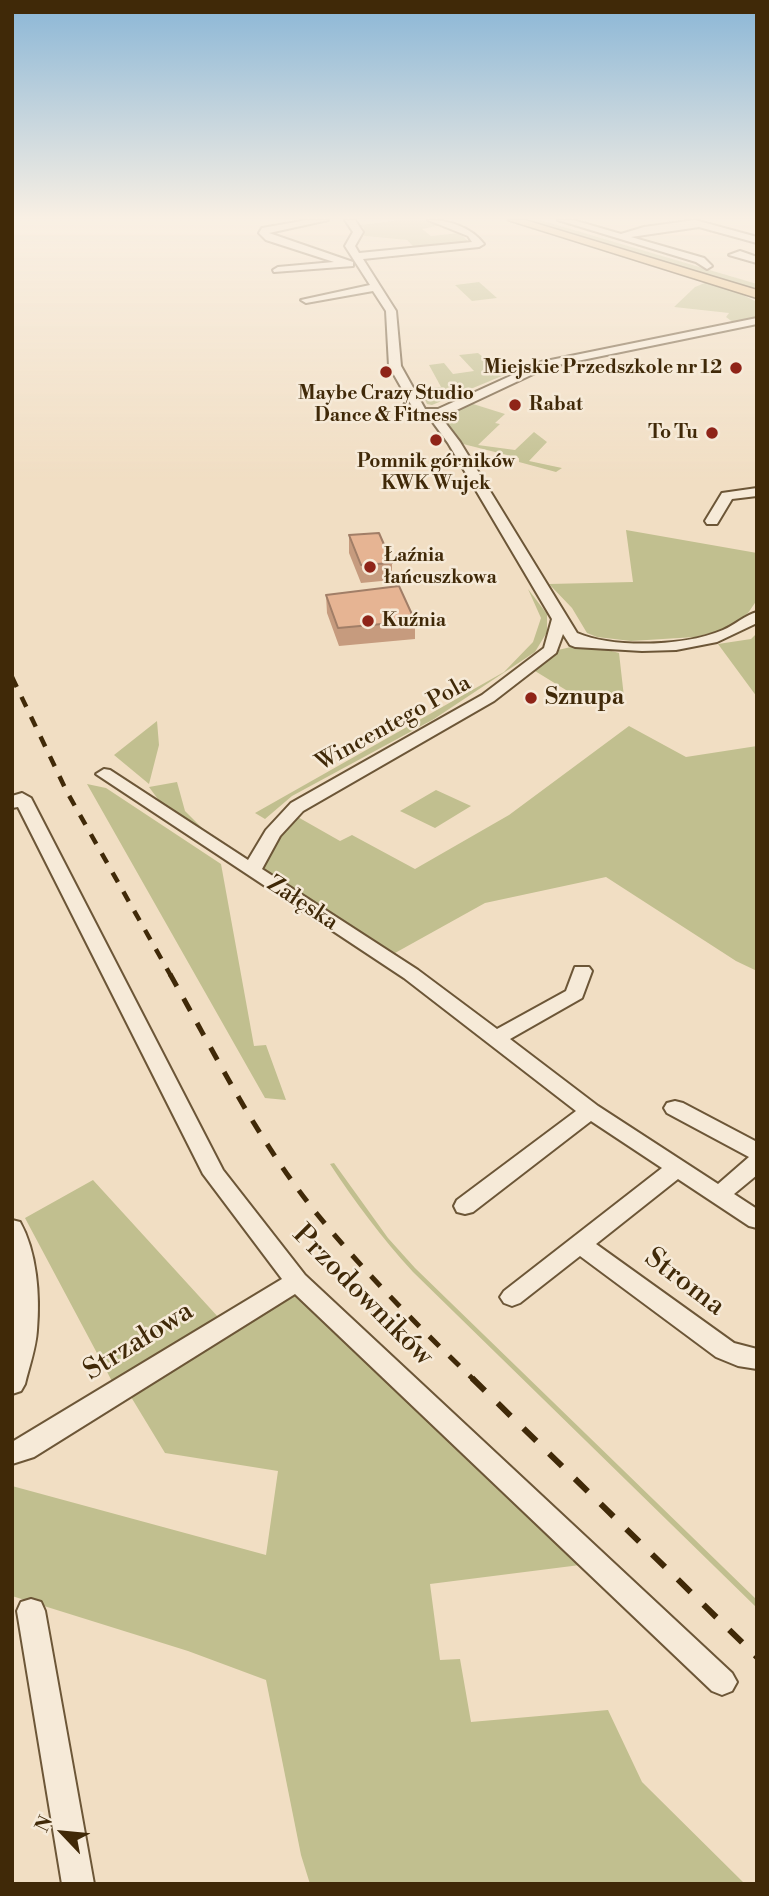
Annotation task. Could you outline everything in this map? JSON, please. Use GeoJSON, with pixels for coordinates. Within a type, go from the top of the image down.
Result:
{"type":"FeatureCollection","features":[{"type":"Feature","properties":{"kind":"street"},"geometry":{"type":"LineString","coordinates":[[390,308],[395,366],[419,411],[440,413],[545,364],[757,321]]}},
{"type":"Feature","properties":{"kind":"street"},"geometry":{"type":"LineString","coordinates":[[440,413],[438,421],[454,442],[559,619],[572,636],[586,642]]}},
{"type":"Feature","properties":{"kind":"street"},"geometry":{"type":"LineString","coordinates":[[712,521],[727,496],[757,492]]}},
{"type":"Feature","properties":{"kind":"street"},"geometry":{"type":"LineString","coordinates":[[551,650],[564,644],[586,642],[634,647],[709,640],[730,633],[757,616]]}},
{"type":"Feature","properties":{"kind":"street"},"geometry":{"type":"LineString","coordinates":[[551,650],[559,619]]}},
{"type":"Feature","properties":{"kind":"street","name":"Wincentego Pola"},"geometry":{"type":"LineString","coordinates":[[251,871],[272,834],[297,807],[466,712],[551,650]]}},
{"type":"Feature","properties":{"kind":"street","name":"Załęska"},"geometry":{"type":"LineString","coordinates":[[104,774],[411,974],[590,1111],[757,1220]]}},
{"type":"Feature","properties":{"kind":"street","name":"Przodowników"},"geometry":{"type":"LineString","coordinates":[[17,801],[214,1174],[297,1281],[722,1682]]}},
{"type":"Feature","properties":{"kind":"street"},"geometry":{"type":"LineString","coordinates":[[495,1039],[575,994],[582,971]]}},
{"type":"Feature","properties":{"kind":"street"},"geometry":{"type":"LineString","coordinates":[[675,1108],[757,1152]]}},
{"type":"Feature","properties":{"kind":"street"},"geometry":{"type":"LineString","coordinates":[[465,1206],[590,1111]]}},
{"type":"Feature","properties":{"kind":"street"},"geometry":{"type":"LineString","coordinates":[[719,1195],[757,1162]]}},
{"type":"Feature","properties":{"kind":"street"},"geometry":{"type":"LineString","coordinates":[[512,1297],[677,1168]]}},
{"type":"Feature","properties":{"kind":"street"},"geometry":{"type":"LineString","coordinates":[[12,1228],[23,1265],[26,1331],[12,1384]]}},
{"type":"Feature","properties":{"kind":"street","name":"Stroma"},"geometry":{"type":"LineString","coordinates":[[580,1244],[725,1350],[738,1356],[757,1359]]}},
{"type":"Feature","properties":{"kind":"street","name":"Strzałowa"},"geometry":{"type":"LineString","coordinates":[[12,1453],[25,1449],[297,1281]]}},
{"type":"Feature","properties":{"kind":"street"},"geometry":{"type":"LineString","coordinates":[[31,1611],[78,1884]]}},
{"type":"Feature","properties":{"kind":"shaded area"},"geometry":{"type":"Polygon","coordinates":[[[688,308],[757,308],[757,318],[734,323],[726,317],[729,313],[688,308]]]}},
{"type":"Feature","properties":{"kind":"shaded area"},"geometry":{"type":"Polygon","coordinates":[[[478,353],[500,371],[526,366],[432,405],[427,404],[420,389],[441,387],[429,365],[444,363],[453,374],[474,371],[459,355],[478,353]]]}},
{"type":"Feature","properties":{"kind":"shaded area"},"geometry":{"type":"Polygon","coordinates":[[[470,403],[505,414],[495,423],[500,424],[478,445],[515,450],[534,432],[547,442],[529,461],[562,468],[556,472],[519,462],[519,458],[459,443],[455,434],[451,434],[443,423],[443,417],[470,403]]]}},
{"type":"Feature","properties":{"kind":"shaded area"},"geometry":{"type":"Polygon","coordinates":[[[626,530],[757,553],[757,600],[748,613],[726,629],[695,637],[631,641],[597,637],[587,633],[572,608],[549,584],[633,582],[626,530]]]}},
{"type":"Feature","properties":{"kind":"shaded area"},"geometry":{"type":"Polygon","coordinates":[[[528,589],[547,614],[547,632],[535,652],[434,719],[292,796],[265,819],[255,813],[504,672],[533,642],[541,618],[528,589]]]}},
{"type":"Feature","properties":{"kind":"shaded area"},"geometry":{"type":"Polygon","coordinates":[[[757,633],[757,697],[718,644],[751,639],[757,633]]]}},
{"type":"Feature","properties":{"kind":"shaded area"},"geometry":{"type":"Polygon","coordinates":[[[575,646],[593,646],[619,653],[624,697],[592,706],[535,671],[554,651],[575,646]]]}},
{"type":"Feature","properties":{"kind":"shaded area"},"geometry":{"type":"Polygon","coordinates":[[[157,721],[159,745],[149,784],[114,755],[157,721]]]}},
{"type":"Feature","properties":{"kind":"shaded area"},"geometry":{"type":"Polygon","coordinates":[[[629,726],[686,757],[757,746],[757,971],[736,961],[606,877],[485,903],[395,953],[262,868],[277,839],[296,816],[340,841],[352,835],[415,869],[509,815],[629,726]]]}},
{"type":"Feature","properties":{"kind":"shaded area"},"geometry":{"type":"Polygon","coordinates":[[[177,782],[185,811],[205,831],[160,802],[149,787],[177,782]]]}},
{"type":"Feature","properties":{"kind":"shaded area"},"geometry":{"type":"Polygon","coordinates":[[[87,784],[106,788],[221,864],[254,1046],[266,1045],[286,1100],[265,1098],[87,784]]]}},
{"type":"Feature","properties":{"kind":"shaded area"},"geometry":{"type":"Polygon","coordinates":[[[436,790],[471,806],[435,828],[400,811],[436,790]]]}},
{"type":"Feature","properties":{"kind":"shaded area"},"geometry":{"type":"Polygon","coordinates":[[[334,1163],[388,1238],[415,1268],[757,1600],[757,1608],[413,1272],[359,1206],[330,1164],[334,1163]]]}},
{"type":"Feature","properties":{"kind":"shaded area"},"geometry":{"type":"Polygon","coordinates":[[[93,1180],[219,1318],[114,1385],[25,1218],[93,1180]]]}},
{"type":"Feature","properties":{"kind":"shaded area"},"geometry":{"type":"Polygon","coordinates":[[[291,1291],[580,1565],[430,1584],[440,1660],[460,1659],[471,1722],[608,1710],[642,1782],[745,1884],[310,1884],[301,1855],[266,1680],[188,1651],[12,1596],[12,1486],[266,1555],[278,1471],[165,1453],[128,1392],[291,1291]]]}},
{"type":"Feature","properties":{"kind":"building"},"geometry":{"type":"Polygon","coordinates":[[[379,533],[392,563],[361,565],[349,535],[379,533]]]}},
{"type":"Feature","properties":{"kind":"building"},"geometry":{"type":"Polygon","coordinates":[[[399,586],[415,621],[338,628],[326,595],[399,586]]]}},
{"type":"Feature","properties":{"kind":"railway"},"geometry":{"type":"LineString","coordinates":[[12,677],[67,792],[171,976]]}},
{"type":"Feature","properties":{"kind":"railway"},"geometry":{"type":"LineString","coordinates":[[170,974],[239,1097],[296,1186],[335,1236],[373,1278],[474,1380]]}},
{"type":"Feature","properties":{"kind":"railway"},"geometry":{"type":"LineString","coordinates":[[472,1378],[757,1657]]}},
{"type":"Feature","properties":{"kind":"place","name":"Miejskie Przedszkole nr 12"},"geometry":{"type":"Point","coordinates":[736,368]}},
{"type":"Feature","properties":{"kind":"place","name":"Maybe Crazy Studio Dance & Fitness"},"geometry":{"type":"Point","coordinates":[386,372]}},
{"type":"Feature","properties":{"kind":"place","name":"Rabat"},"geometry":{"type":"Point","coordinates":[515,405]}},
{"type":"Feature","properties":{"kind":"place","name":"To Tu"},"geometry":{"type":"Point","coordinates":[712,433]}},
{"type":"Feature","properties":{"kind":"place","name":"Pomnik górników KWK Wujek"},"geometry":{"type":"Point","coordinates":[436,440]}},
{"type":"Feature","properties":{"kind":"place","name":"Łaźnia łańcuszkowa"},"geometry":{"type":"Point","coordinates":[370,567]}},
{"type":"Feature","properties":{"kind":"place","name":"Kuźnia"},"geometry":{"type":"Point","coordinates":[368,621]}},
{"type":"Feature","properties":{"kind":"place","name":"Sznupa"},"geometry":{"type":"Point","coordinates":[531,698]}}]}
